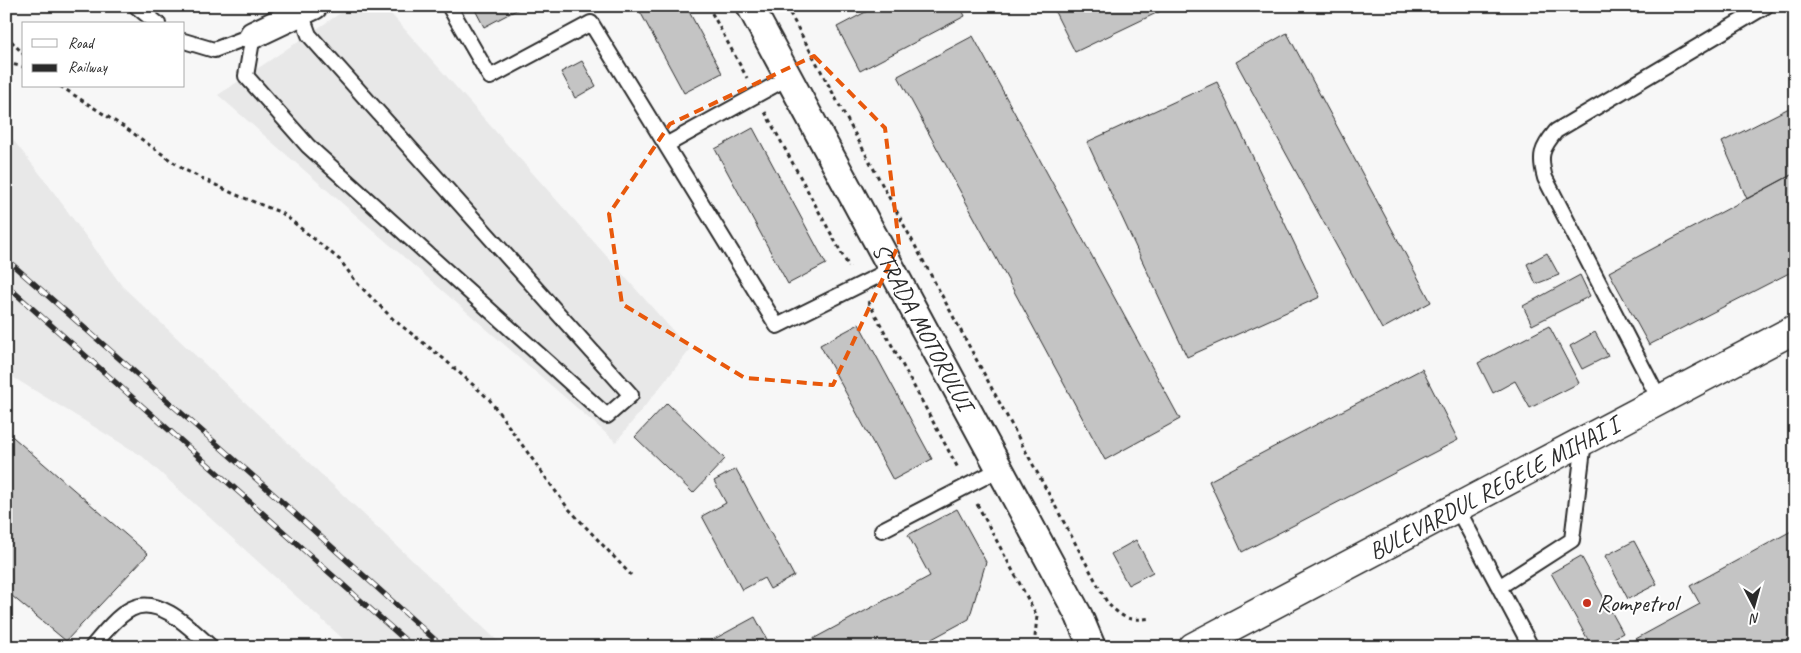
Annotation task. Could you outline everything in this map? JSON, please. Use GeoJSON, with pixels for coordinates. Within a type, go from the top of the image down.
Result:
{"type":"FeatureCollection","features":[{"type":"Feature","properties":{"kind":"main road","name":"BULEVARDUL REGELE MIHAI I"},"geometry":{"type":"LineString","coordinates":[[1193,647],[1795,329]]}},
{"type":"Feature","properties":{"kind":"street","name":"STRADA MOTORULUI"},"geometry":{"type":"LineString","coordinates":[[750,6],[1079,616],[1092,647]]}},
{"type":"Feature","properties":{"kind":"street"},"geometry":{"type":"LineString","coordinates":[[253,35],[307,10]]}},
{"type":"Feature","properties":{"kind":"lane"},"geometry":{"type":"LineString","coordinates":[[136,6],[156,22]]}},
{"type":"Feature","properties":{"kind":"lane"},"geometry":{"type":"LineString","coordinates":[[449,6],[490,77],[591,23],[777,326],[892,269]]}},
{"type":"Feature","properties":{"kind":"lane"},"geometry":{"type":"LineString","coordinates":[[1660,401],[1545,178],[1541,163],[1544,146],[1556,131],[1766,6]]}},
{"type":"Feature","properties":{"kind":"lane"},"geometry":{"type":"LineString","coordinates":[[253,35],[246,76],[308,146],[607,416],[632,395],[309,35],[307,10]]}},
{"type":"Feature","properties":{"kind":"lane"},"geometry":{"type":"LineString","coordinates":[[185,41],[214,50],[253,35]]}},
{"type":"Feature","properties":{"kind":"lane"},"geometry":{"type":"LineString","coordinates":[[666,146],[788,77]]}},
{"type":"Feature","properties":{"kind":"lane"},"geometry":{"type":"LineString","coordinates":[[1499,587],[1572,540],[1584,441]]}},
{"type":"Feature","properties":{"kind":"lane"},"geometry":{"type":"LineString","coordinates":[[882,530],[1000,469]]}},
{"type":"Feature","properties":{"kind":"lane"},"geometry":{"type":"LineString","coordinates":[[1457,508],[1531,647]]}},
{"type":"Feature","properties":{"kind":"lane"},"geometry":{"type":"LineString","coordinates":[[92,647],[119,617],[132,608],[146,605],[158,607],[180,619],[211,647]]}},
{"type":"Feature","properties":{"kind":"path"},"geometry":{"type":"LineString","coordinates":[[708,6],[1037,616],[1035,637]]}},
{"type":"Feature","properties":{"kind":"path"},"geometry":{"type":"LineString","coordinates":[[786,6],[1108,604],[1122,616],[1133,620],[1152,618]]}},
{"type":"Feature","properties":{"kind":"path"},"geometry":{"type":"LineString","coordinates":[[6,35],[22,54]]}},
{"type":"Feature","properties":{"kind":"path"},"geometry":{"type":"LineString","coordinates":[[6,65],[22,67]]}},
{"type":"Feature","properties":{"kind":"path"},"geometry":{"type":"LineString","coordinates":[[63,88],[130,131],[183,169],[234,194],[282,213],[340,260],[357,283],[394,320],[444,359],[489,399],[567,507],[631,575]]}},
{"type":"Feature","properties":{"kind":"highlighted area"},"geometry":{"type":"Polygon","coordinates":[[[814,56],[885,128],[899,244],[833,385],[745,378],[622,304],[609,214],[670,124],[814,56]]]}},
{"type":"Feature","properties":{"kind":"shaded area"},"geometry":{"type":"Polygon","coordinates":[[[351,6],[384,6],[690,350],[616,442],[218,95],[351,6]]]}},
{"type":"Feature","properties":{"kind":"shaded area"},"geometry":{"type":"Polygon","coordinates":[[[6,131],[44,179],[122,286],[504,647],[352,647],[142,456],[6,373],[6,131]]]}},
{"type":"Feature","properties":{"kind":"building"},"geometry":{"type":"Polygon","coordinates":[[[473,6],[524,6],[484,27],[473,6]]]}},
{"type":"Feature","properties":{"kind":"building"},"geometry":{"type":"Polygon","coordinates":[[[637,6],[686,6],[722,73],[684,93],[637,6]]]}},
{"type":"Feature","properties":{"kind":"building"},"geometry":{"type":"Polygon","coordinates":[[[877,6],[960,6],[965,16],[860,71],[837,27],[877,6]]]}},
{"type":"Feature","properties":{"kind":"building"},"geometry":{"type":"Polygon","coordinates":[[[1052,6],[1171,6],[1075,52],[1052,6]]]}},
{"type":"Feature","properties":{"kind":"building"},"geometry":{"type":"Polygon","coordinates":[[[1287,33],[1431,302],[1382,329],[1236,62],[1287,33]]]}},
{"type":"Feature","properties":{"kind":"building"},"geometry":{"type":"Polygon","coordinates":[[[973,36],[1180,419],[1105,460],[898,76],[973,36]]]}},
{"type":"Feature","properties":{"kind":"building"},"geometry":{"type":"Polygon","coordinates":[[[582,61],[596,86],[575,98],[561,72],[582,61]]]}},
{"type":"Feature","properties":{"kind":"building"},"geometry":{"type":"Polygon","coordinates":[[[1217,82],[1320,297],[1187,357],[1087,142],[1217,82]]]}},
{"type":"Feature","properties":{"kind":"building"},"geometry":{"type":"Polygon","coordinates":[[[1795,105],[1795,173],[1747,199],[1722,142],[1795,105]]]}},
{"type":"Feature","properties":{"kind":"building"},"geometry":{"type":"Polygon","coordinates":[[[753,128],[826,264],[788,284],[715,149],[753,128]]]}},
{"type":"Feature","properties":{"kind":"building"},"geometry":{"type":"Polygon","coordinates":[[[1795,173],[1795,270],[1649,345],[1609,272],[1795,173]]]}},
{"type":"Feature","properties":{"kind":"building"},"geometry":{"type":"Polygon","coordinates":[[[1547,253],[1559,275],[1536,284],[1527,264],[1547,253]]]}},
{"type":"Feature","properties":{"kind":"building"},"geometry":{"type":"Polygon","coordinates":[[[1580,275],[1590,296],[1532,325],[1523,306],[1580,275]]]}},
{"type":"Feature","properties":{"kind":"building"},"geometry":{"type":"Polygon","coordinates":[[[859,324],[932,459],[893,480],[820,345],[859,324]]]}},
{"type":"Feature","properties":{"kind":"building"},"geometry":{"type":"Polygon","coordinates":[[[1549,326],[1579,383],[1530,408],[1515,381],[1493,393],[1478,363],[1549,326]]]}},
{"type":"Feature","properties":{"kind":"building"},"geometry":{"type":"Polygon","coordinates":[[[1595,332],[1608,356],[1582,369],[1570,346],[1595,332]]]}},
{"type":"Feature","properties":{"kind":"building"},"geometry":{"type":"Polygon","coordinates":[[[1422,369],[1458,440],[1242,552],[1209,481],[1422,369]]]}},
{"type":"Feature","properties":{"kind":"building"},"geometry":{"type":"Polygon","coordinates":[[[667,403],[725,459],[693,493],[635,437],[667,403]]]}},
{"type":"Feature","properties":{"kind":"building"},"geometry":{"type":"Polygon","coordinates":[[[6,431],[148,554],[66,641],[6,591],[6,431]]]}},
{"type":"Feature","properties":{"kind":"building"},"geometry":{"type":"Polygon","coordinates":[[[736,469],[794,576],[770,589],[764,578],[742,590],[702,516],[726,503],[714,481],[736,469]]]}},
{"type":"Feature","properties":{"kind":"building"},"geometry":{"type":"Polygon","coordinates":[[[957,509],[986,562],[969,619],[917,647],[798,647],[930,576],[908,535],[957,509]]]}},
{"type":"Feature","properties":{"kind":"building"},"geometry":{"type":"Polygon","coordinates":[[[1795,529],[1795,647],[1621,647],[1700,604],[1690,586],[1795,529]]]}},
{"type":"Feature","properties":{"kind":"building"},"geometry":{"type":"Polygon","coordinates":[[[1136,540],[1153,572],[1128,585],[1111,554],[1136,540]]]}},
{"type":"Feature","properties":{"kind":"building"},"geometry":{"type":"Polygon","coordinates":[[[1634,541],[1657,584],[1628,599],[1605,556],[1634,541]]]}},
{"type":"Feature","properties":{"kind":"building","name":"Rompetrol"},"geometry":{"type":"Polygon","coordinates":[[[1581,556],[1623,633],[1598,647],[1592,647],[1551,573],[1581,556]]]}},
{"type":"Feature","properties":{"kind":"building"},"geometry":{"type":"Polygon","coordinates":[[[755,617],[771,647],[707,647],[705,644],[755,617]]]}},
{"type":"Feature","properties":{"kind":"railway"},"geometry":{"type":"LineString","coordinates":[[6,259],[261,483],[443,647]]}},
{"type":"Feature","properties":{"kind":"railway"},"geometry":{"type":"LineString","coordinates":[[6,285],[413,647]]}},
{"type":"Feature","properties":{"kind":"place","name":"Rompetrol"},"geometry":{"type":"Point","coordinates":[1587,603]}}]}
